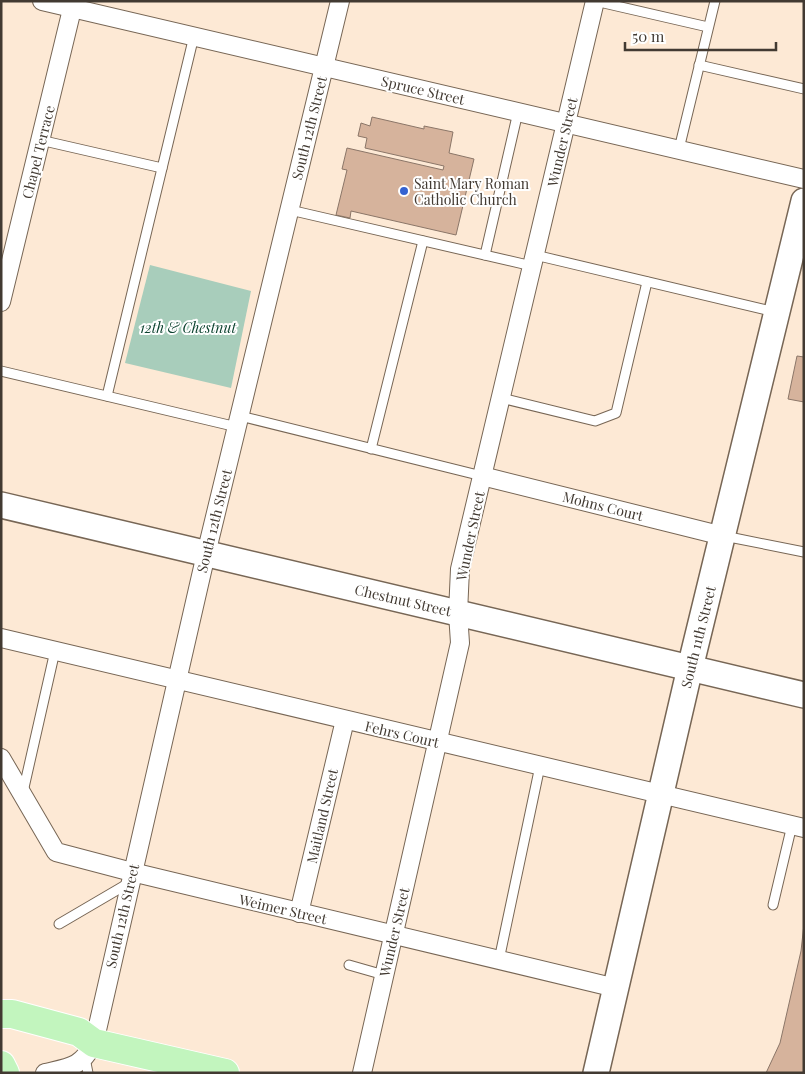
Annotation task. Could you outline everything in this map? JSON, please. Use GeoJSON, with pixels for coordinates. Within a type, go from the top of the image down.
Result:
{"type":"FeatureCollection","features":[{"type":"Feature","properties":{"kind":"main road"},"geometry":{"type":"LineString","coordinates":[[1,1014],[12,1014],[79,1032],[89,1058],[224,1073]]}},
{"type":"Feature","properties":{"kind":"main road"},"geometry":{"type":"LineString","coordinates":[[1,1065],[5,1073]]}},
{"type":"Feature","properties":{"kind":"street","name":"Spruce Street"},"geometry":{"type":"LineString","coordinates":[[42,1],[73,5],[324,67],[804,179]]}},
{"type":"Feature","properties":{"kind":"street","name":"South 12th Street"},"geometry":{"type":"LineString","coordinates":[[89,1058],[206,554],[340,1]]}},
{"type":"Feature","properties":{"kind":"street","name":"Wunder Street"},"geometry":{"type":"LineString","coordinates":[[362,1073],[460,643],[458,613],[460,569],[595,1]]}},
{"type":"Feature","properties":{"kind":"street","name":"Chapel Terrace"},"geometry":{"type":"LineString","coordinates":[[1,302],[73,5]]}},
{"type":"Feature","properties":{"kind":"street","name":"South 11th Street"},"geometry":{"type":"LineString","coordinates":[[596,1073],[690,668],[804,202]]}},
{"type":"Feature","properties":{"kind":"street","name":"Mohns Court"},"geometry":{"type":"LineString","coordinates":[[482,476],[723,536]]}},
{"type":"Feature","properties":{"kind":"street","name":"Chestnut Street"},"geometry":{"type":"LineString","coordinates":[[1,505],[804,695]]}},
{"type":"Feature","properties":{"kind":"street","name":"Fehrs Court"},"geometry":{"type":"LineString","coordinates":[[1,638],[798,827]]}},
{"type":"Feature","properties":{"kind":"street","name":"Maitland Street"},"geometry":{"type":"LineString","coordinates":[[300,913],[345,720]]}},
{"type":"Feature","properties":{"kind":"street","name":"Weimer Street"},"geometry":{"type":"LineString","coordinates":[[1,758],[56,852],[130,878],[300,913],[616,988]]}},
{"type":"Feature","properties":{"kind":"street"},"geometry":{"type":"LineString","coordinates":[[45,1073],[73,1066],[89,1058]]}},
{"type":"Feature","properties":{"kind":"lane"},"geometry":{"type":"LineString","coordinates":[[595,1],[708,27]]}},
{"type":"Feature","properties":{"kind":"lane"},"geometry":{"type":"LineString","coordinates":[[679,149],[715,1]]}},
{"type":"Feature","properties":{"kind":"lane"},"geometry":{"type":"LineString","coordinates":[[108,396],[194,36]]}},
{"type":"Feature","properties":{"kind":"lane"},"geometry":{"type":"LineString","coordinates":[[699,65],[804,89]]}},
{"type":"Feature","properties":{"kind":"lane"},"geometry":{"type":"LineString","coordinates":[[485,255],[518,112]]}},
{"type":"Feature","properties":{"kind":"lane"},"geometry":{"type":"LineString","coordinates":[[40,140],[162,168]]}},
{"type":"Feature","properties":{"kind":"lane"},"geometry":{"type":"LineString","coordinates":[[290,210],[485,255],[533,261],[648,282],[778,313]]}},
{"type":"Feature","properties":{"kind":"lane"},"geometry":{"type":"LineString","coordinates":[[371,449],[423,241]]}},
{"type":"Feature","properties":{"kind":"lane"},"geometry":{"type":"LineString","coordinates":[[501,398],[595,421],[616,413],[648,282]]}},
{"type":"Feature","properties":{"kind":"lane"},"geometry":{"type":"LineString","coordinates":[[1,372],[108,396],[371,449],[482,476]]}},
{"type":"Feature","properties":{"kind":"lane"},"geometry":{"type":"LineString","coordinates":[[723,536],[804,552]]}},
{"type":"Feature","properties":{"kind":"lane"},"geometry":{"type":"LineString","coordinates":[[22,795],[55,651]]}},
{"type":"Feature","properties":{"kind":"lane"},"geometry":{"type":"LineString","coordinates":[[499,960],[540,766]]}},
{"type":"Feature","properties":{"kind":"lane"},"geometry":{"type":"LineString","coordinates":[[773,905],[798,827]]}},
{"type":"Feature","properties":{"kind":"lane"},"geometry":{"type":"LineString","coordinates":[[59,924],[130,878]]}},
{"type":"Feature","properties":{"kind":"lane"},"geometry":{"type":"LineString","coordinates":[[349,966],[384,975]]}},
{"type":"Feature","properties":{"kind":"green space","name":"12th & Chestnut"},"geometry":{"type":"Polygon","coordinates":[[[150,265],[251,291],[231,388],[125,363],[150,265]]]}},
{"type":"Feature","properties":{"kind":"building","name":"Saint Mary Roman Catholic Church"},"geometry":{"type":"Polygon","coordinates":[[[372,117],[424,129],[424,126],[453,132],[449,153],[474,159],[456,235],[351,211],[350,218],[336,215],[347,170],[342,169],[347,148],[443,170],[444,166],[365,148],[367,138],[358,136],[361,123],[370,126],[372,117]]]}},
{"type":"Feature","properties":{"kind":"building"},"geometry":{"type":"Polygon","coordinates":[[[797,356],[804,357],[804,402],[788,399],[797,356]]]}},
{"type":"Feature","properties":{"kind":"building"},"geometry":{"type":"Polygon","coordinates":[[[804,924],[804,1073],[766,1073],[780,1043],[801,951],[804,924]]]}},
{"type":"Feature","properties":{"kind":"place","name":"Saint Mary Roman Catholic Church"},"geometry":{"type":"Point","coordinates":[404,191]}}]}
